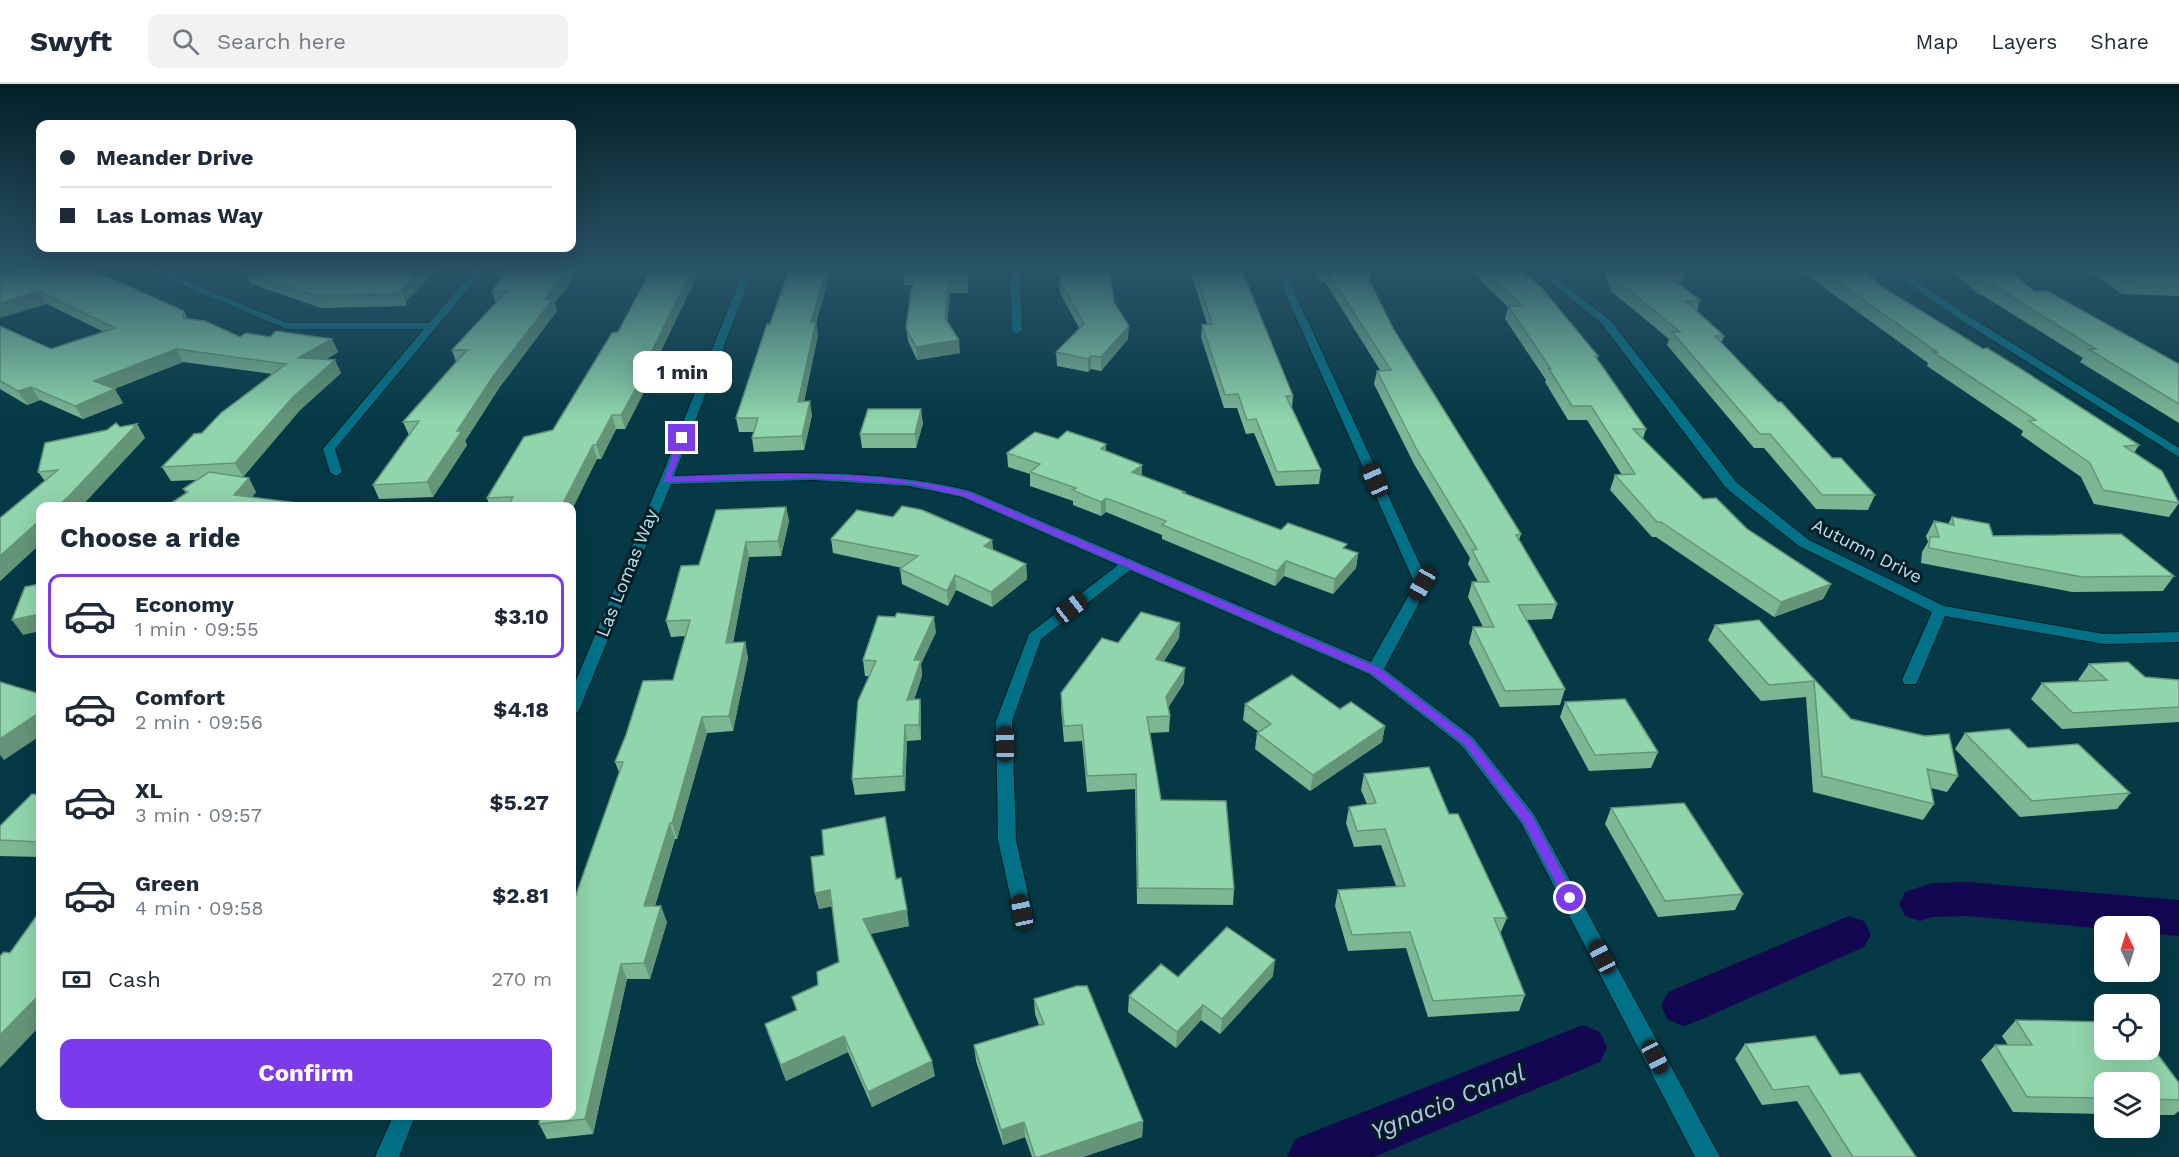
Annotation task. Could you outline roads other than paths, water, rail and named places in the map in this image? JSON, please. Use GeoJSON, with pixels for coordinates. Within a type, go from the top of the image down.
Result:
{"type":"FeatureCollection","features":[{"type":"Feature","properties":{"kind":"street"},"geometry":{"type":"LineString","coordinates":[[273,320],[287,326],[430,326]]}},
{"type":"Feature","properties":{"kind":"street"},"geometry":{"type":"LineString","coordinates":[[336,472],[329,449],[435,320]]}},
{"type":"Feature","properties":{"kind":"street","name":"Las Lomas Way"},"geometry":{"type":"LineString","coordinates":[[576,690],[666,480],[728,320]]}},
{"type":"Feature","properties":{"kind":"street"},"geometry":{"type":"LineString","coordinates":[[1017,320],[1017,331]]}},
{"type":"Feature","properties":{"kind":"street"},"geometry":{"type":"LineString","coordinates":[[1303,320],[1422,584],[1375,670]]}},
{"type":"Feature","properties":{"kind":"street","name":"Autumn Drive"},"geometry":{"type":"LineString","coordinates":[[1604,320],[1732,486],[1804,543],[1940,610],[2103,639],[2179,638]]}},
{"type":"Feature","properties":{"kind":"street"},"geometry":{"type":"LineString","coordinates":[[1968,320],[2179,453]]}},
{"type":"Feature","properties":{"kind":"street"},"geometry":{"type":"LineString","coordinates":[[666,480],[812,476],[909,482],[966,494],[1375,670],[1467,741],[1527,819],[1708,1157]]}},
{"type":"Feature","properties":{"kind":"street"},"geometry":{"type":"LineString","coordinates":[[1022,912],[1007,840],[1004,721],[1034,637],[1128,564]]}},
{"type":"Feature","properties":{"kind":"street"},"geometry":{"type":"LineString","coordinates":[[1910,680],[1940,610]]}},
{"type":"Feature","properties":{"kind":"street"},"geometry":{"type":"LineString","coordinates":[[387,1157],[402,1120]]}},
{"type":"Feature","properties":{"kind":"waterway","name":"Ygnacio Canal"},"geometry":{"type":"LineString","coordinates":[[1920,904],[1932,900],[1968,899],[2179,918]]}},
{"type":"Feature","properties":{"kind":"waterway","name":"Ygnacio Canal"},"geometry":{"type":"LineString","coordinates":[[1684,1006],[1849,934]]}},
{"type":"Feature","properties":{"kind":"waterway","name":"Ygnacio Canal"},"geometry":{"type":"LineString","coordinates":[[1313,1157],[1583,1047]]}}]}
